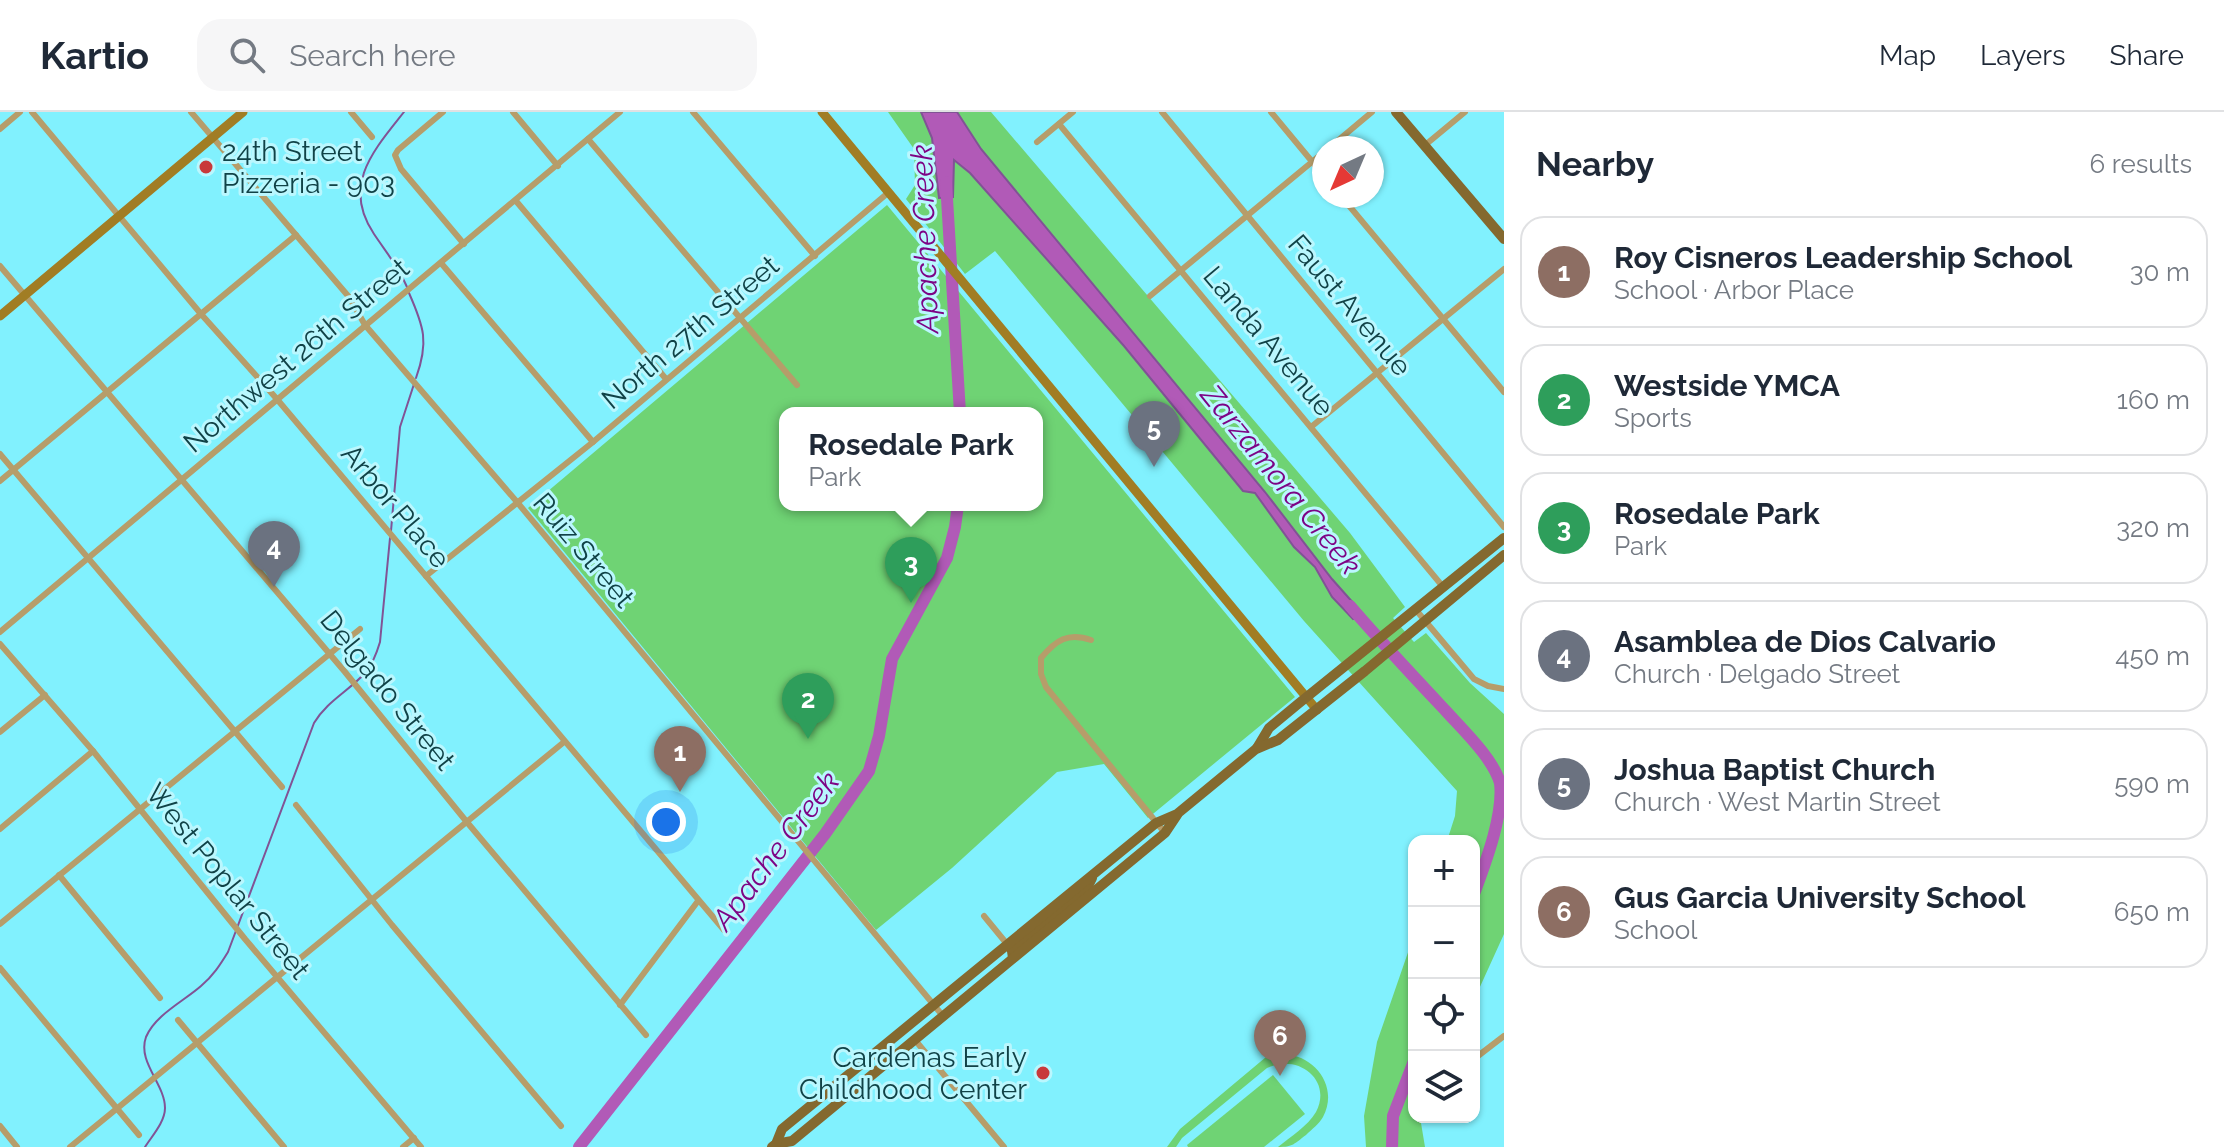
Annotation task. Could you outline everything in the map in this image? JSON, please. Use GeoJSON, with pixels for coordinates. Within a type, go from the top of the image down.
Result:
{"type":"FeatureCollection","features":[{"type":"Feature","properties":{"kind":"main road"},"geometry":{"type":"LineString","coordinates":[[1396,112],[1504,239]]}},
{"type":"Feature","properties":{"kind":"main road"},"geometry":{"type":"LineString","coordinates":[[1256,749],[1269,728],[1504,538]]}},
{"type":"Feature","properties":{"kind":"main road"},"geometry":{"type":"LineString","coordinates":[[774,1146],[782,1129],[1097,870],[1156,823],[1177,814],[1256,749],[1278,740],[1317,710],[1504,555]]}},
{"type":"Feature","properties":{"kind":"main road"},"geometry":{"type":"LineString","coordinates":[[774,1146],[792,1141],[943,1017],[1165,833],[1177,814]]}},
{"type":"Feature","properties":{"kind":"main road"},"geometry":{"type":"LineString","coordinates":[[1013,959],[1012,951],[1086,890],[1097,870]]}},
{"type":"Feature","properties":{"kind":"street"},"geometry":{"type":"LineString","coordinates":[[0,129],[20,112]]}},
{"type":"Feature","properties":{"kind":"street","name":"Arbor Place"},"geometry":{"type":"LineString","coordinates":[[32,112],[724,930]]}},
{"type":"Feature","properties":{"kind":"street","name":"Ruiz Street"},"geometry":{"type":"LineString","coordinates":[[191,112],[349,297],[365,325],[517,502],[943,1017]]}},
{"type":"Feature","properties":{"kind":"street"},"geometry":{"type":"LineString","coordinates":[[0,316],[243,112]]}},
{"type":"Feature","properties":{"kind":"street"},"geometry":{"type":"LineString","coordinates":[[351,112],[372,137]]}},
{"type":"Feature","properties":{"kind":"street"},"geometry":{"type":"LineString","coordinates":[[443,112],[395,155],[401,169],[464,244]]}},
{"type":"Feature","properties":{"kind":"street"},"geometry":{"type":"LineString","coordinates":[[513,112],[558,166]]}},
{"type":"Feature","properties":{"kind":"street","name":"Northwest 26th Street"},"geometry":{"type":"LineString","coordinates":[[0,632],[620,112]]}},
{"type":"Feature","properties":{"kind":"street"},"geometry":{"type":"LineString","coordinates":[[693,112],[815,256]]}},
{"type":"Feature","properties":{"kind":"street"},"geometry":{"type":"LineString","coordinates":[[822,112],[1317,710]]}},
{"type":"Feature","properties":{"kind":"street"},"geometry":{"type":"LineString","coordinates":[[1037,142],[1073,112]]}},
{"type":"Feature","properties":{"kind":"street","name":"Faust Avenue"},"geometry":{"type":"LineString","coordinates":[[1162,112],[1504,527]]}},
{"type":"Feature","properties":{"kind":"street"},"geometry":{"type":"LineString","coordinates":[[1271,112],[1312,161]]}},
{"type":"Feature","properties":{"kind":"street"},"geometry":{"type":"LineString","coordinates":[[1343,136],[1372,112]]}},
{"type":"Feature","properties":{"kind":"street"},"geometry":{"type":"LineString","coordinates":[[1424,146],[1465,112]]}},
{"type":"Feature","properties":{"kind":"street","name":"Landa Avenue"},"geometry":{"type":"LineString","coordinates":[[1059,124],[1444,588]]}},
{"type":"Feature","properties":{"kind":"street"},"geometry":{"type":"LineString","coordinates":[[588,139],[797,385]]}},
{"type":"Feature","properties":{"kind":"street"},"geometry":{"type":"LineString","coordinates":[[1150,296],[1312,163]]}},
{"type":"Feature","properties":{"kind":"street","name":"North 27th Street"},"geometry":{"type":"LineString","coordinates":[[426,576],[593,442],[889,192]]}},
{"type":"Feature","properties":{"kind":"street"},"geometry":{"type":"LineString","coordinates":[[516,201],[666,379]]}},
{"type":"Feature","properties":{"kind":"street"},"geometry":{"type":"LineString","coordinates":[[1351,208],[1504,392]]}},
{"type":"Feature","properties":{"kind":"street"},"geometry":{"type":"LineString","coordinates":[[0,481],[296,235]]}},
{"type":"Feature","properties":{"kind":"street"},"geometry":{"type":"LineString","coordinates":[[441,263],[593,442]]}},
{"type":"Feature","properties":{"kind":"street","name":"Delgado Street"},"geometry":{"type":"LineString","coordinates":[[0,266],[330,654],[646,1035]]}},
{"type":"Feature","properties":{"kind":"street"},"geometry":{"type":"LineString","coordinates":[[1311,427],[1504,269]]}},
{"type":"Feature","properties":{"kind":"street"},"geometry":{"type":"LineString","coordinates":[[0,454],[282,787]]}},
{"type":"Feature","properties":{"kind":"street"},"geometry":{"type":"LineString","coordinates":[[1416,610],[1474,679],[1504,689]]}},
{"type":"Feature","properties":{"kind":"street"},"geometry":{"type":"LineString","coordinates":[[0,924],[360,629]]}},
{"type":"Feature","properties":{"kind":"street"},"geometry":{"type":"LineString","coordinates":[[1091,640],[1078,635],[1054,642],[1041,658],[1041,674],[1046,687],[1165,833]]}},
{"type":"Feature","properties":{"kind":"street","name":"West Poplar Street"},"geometry":{"type":"LineString","coordinates":[[0,644],[93,751],[245,939],[421,1147]]}},
{"type":"Feature","properties":{"kind":"street"},"geometry":{"type":"LineString","coordinates":[[0,732],[45,695]]}},
{"type":"Feature","properties":{"kind":"street"},"geometry":{"type":"LineString","coordinates":[[70,1147],[564,742]]}},
{"type":"Feature","properties":{"kind":"street"},"geometry":{"type":"LineString","coordinates":[[0,829],[93,751]]}},
{"type":"Feature","properties":{"kind":"street"},"geometry":{"type":"LineString","coordinates":[[296,805],[561,1126]]}},
{"type":"Feature","properties":{"kind":"street"},"geometry":{"type":"LineString","coordinates":[[59,875],[160,998]]}},
{"type":"Feature","properties":{"kind":"street"},"geometry":{"type":"LineString","coordinates":[[620,1005],[698,901]]}},
{"type":"Feature","properties":{"kind":"street"},"geometry":{"type":"LineString","coordinates":[[984,916],[1007,944]]}},
{"type":"Feature","properties":{"kind":"street"},"geometry":{"type":"LineString","coordinates":[[0,968],[139,1135]]}},
{"type":"Feature","properties":{"kind":"street"},"geometry":{"type":"LineString","coordinates":[[178,1020],[284,1147]]}},
{"type":"Feature","properties":{"kind":"street"},"geometry":{"type":"LineString","coordinates":[[1480,1054],[1504,1036]]}},
{"type":"Feature","properties":{"kind":"street"},"geometry":{"type":"LineString","coordinates":[[915,1040],[1004,1147]]}},
{"type":"Feature","properties":{"kind":"street"},"geometry":{"type":"LineString","coordinates":[[0,1126],[17,1147]]}},
{"type":"Feature","properties":{"kind":"street"},"geometry":{"type":"LineString","coordinates":[[403,1147],[414,1138]]}},
{"type":"Feature","properties":{"kind":"green space"},"geometry":{"type":"Polygon","coordinates":[[[888,112],[991,112],[1350,533],[1405,607],[1393,618],[1414,642],[1426,633],[1470,683],[1504,714],[1504,934],[1480,987],[1480,835],[1449,835],[1455,816],[1457,791],[1304,621],[995,251],[965,274],[906,199],[915,185],[914,149],[888,112]]]}},
{"type":"Feature","properties":{"kind":"green space"},"geometry":{"type":"Polygon","coordinates":[[[887,205],[1295,697],[1148,818],[1104,764],[1057,772],[952,868],[876,930],[528,508],[887,205]]]}},
{"type":"Feature","properties":{"kind":"green space"},"geometry":{"type":"Polygon","coordinates":[[[1408,952],[1408,1123],[1421,1123],[1425,1147],[1366,1147],[1364,1116],[1377,1042],[1408,952]]]}},
{"type":"Feature","properties":{"kind":"green space"},"geometry":{"type":"Polygon","coordinates":[[[1291,1036],[1297,1043],[1285,1054],[1306,1060],[1314,1067],[1326,1084],[1328,1095],[1323,1117],[1306,1135],[1293,1144],[1278,1147],[1316,1112],[1320,1089],[1309,1072],[1290,1064],[1278,1064],[1267,1068],[1182,1138],[1176,1147],[1167,1147],[1180,1129],[1291,1036]]]}},
{"type":"Feature","properties":{"kind":"green space"},"geometry":{"type":"Polygon","coordinates":[[[1273,1075],[1305,1114],[1264,1147],[1188,1147],[1187,1145],[1273,1075]]]}},
{"type":"Feature","properties":{"kind":"shaded area"},"geometry":{"type":"Polygon","coordinates":[[[921,112],[957,112],[981,149],[1363,614],[1353,619],[1332,597],[1315,567],[1294,547],[1255,493],[1243,491],[1124,346],[970,173],[954,160],[953,197],[939,198],[932,138],[921,112]]]}},
{"type":"Feature","properties":{"kind":"waterway"},"geometry":{"type":"LineString","coordinates":[[404,112],[365,169],[361,200],[374,234],[407,287]]}},
{"type":"Feature","properties":{"kind":"waterway","name":"Apache Creek"},"geometry":{"type":"LineString","coordinates":[[946,182],[960,407]]}},
{"type":"Feature","properties":{"kind":"waterway"},"geometry":{"type":"LineString","coordinates":[[409,293],[423,335],[416,378]]}},
{"type":"Feature","properties":{"kind":"waterway"},"geometry":{"type":"LineString","coordinates":[[391,531],[400,427],[414,384]]}},
{"type":"Feature","properties":{"kind":"waterway","name":"Apache Creek"},"geometry":{"type":"LineString","coordinates":[[579,1147],[825,834],[869,771],[879,736],[892,659],[947,558],[957,511]]}},
{"type":"Feature","properties":{"kind":"waterway"},"geometry":{"type":"LineString","coordinates":[[145,1147],[161,1124],[165,1108],[161,1090],[145,1055],[146,1037],[163,1015],[209,978],[228,952],[314,723],[325,708],[366,672],[373,661],[380,642],[390,538]]}},
{"type":"Feature","properties":{"kind":"waterway","name":"Zarzamora Creek"},"geometry":{"type":"LineString","coordinates":[[1350,606],[1476,744],[1496,773],[1500,783],[1499,810],[1480,877]]}},
{"type":"Feature","properties":{"kind":"waterway","name":"Zarzamora Creek"},"geometry":{"type":"LineString","coordinates":[[1392,1147],[1393,1116],[1408,1077]]}},
{"type":"Feature","properties":{"kind":"place","name":"24th Street Pizzeria - 903"},"geometry":{"type":"Point","coordinates":[206,167]}},
{"type":"Feature","properties":{"kind":"place","name":"Joshua Baptist Church"},"geometry":{"type":"Point","coordinates":[1154,467]}},
{"type":"Feature","properties":{"kind":"place","name":"Asamblea de Dios Calvario"},"geometry":{"type":"Point","coordinates":[274,587]}},
{"type":"Feature","properties":{"kind":"place","name":"Rosedale Park"},"geometry":{"type":"Point","coordinates":[911,603]}},
{"type":"Feature","properties":{"kind":"place","name":"Westside YMCA"},"geometry":{"type":"Point","coordinates":[808,739]}},
{"type":"Feature","properties":{"kind":"place","name":"Roy Cisneros Leadership School"},"geometry":{"type":"Point","coordinates":[680,792]}},
{"type":"Feature","properties":{"kind":"place","name":"Cardenas Early Childhood Center"},"geometry":{"type":"Point","coordinates":[1043,1073]}},
{"type":"Feature","properties":{"kind":"place","name":"Gus Garcia University School"},"geometry":{"type":"Point","coordinates":[1280,1076]}}]}
